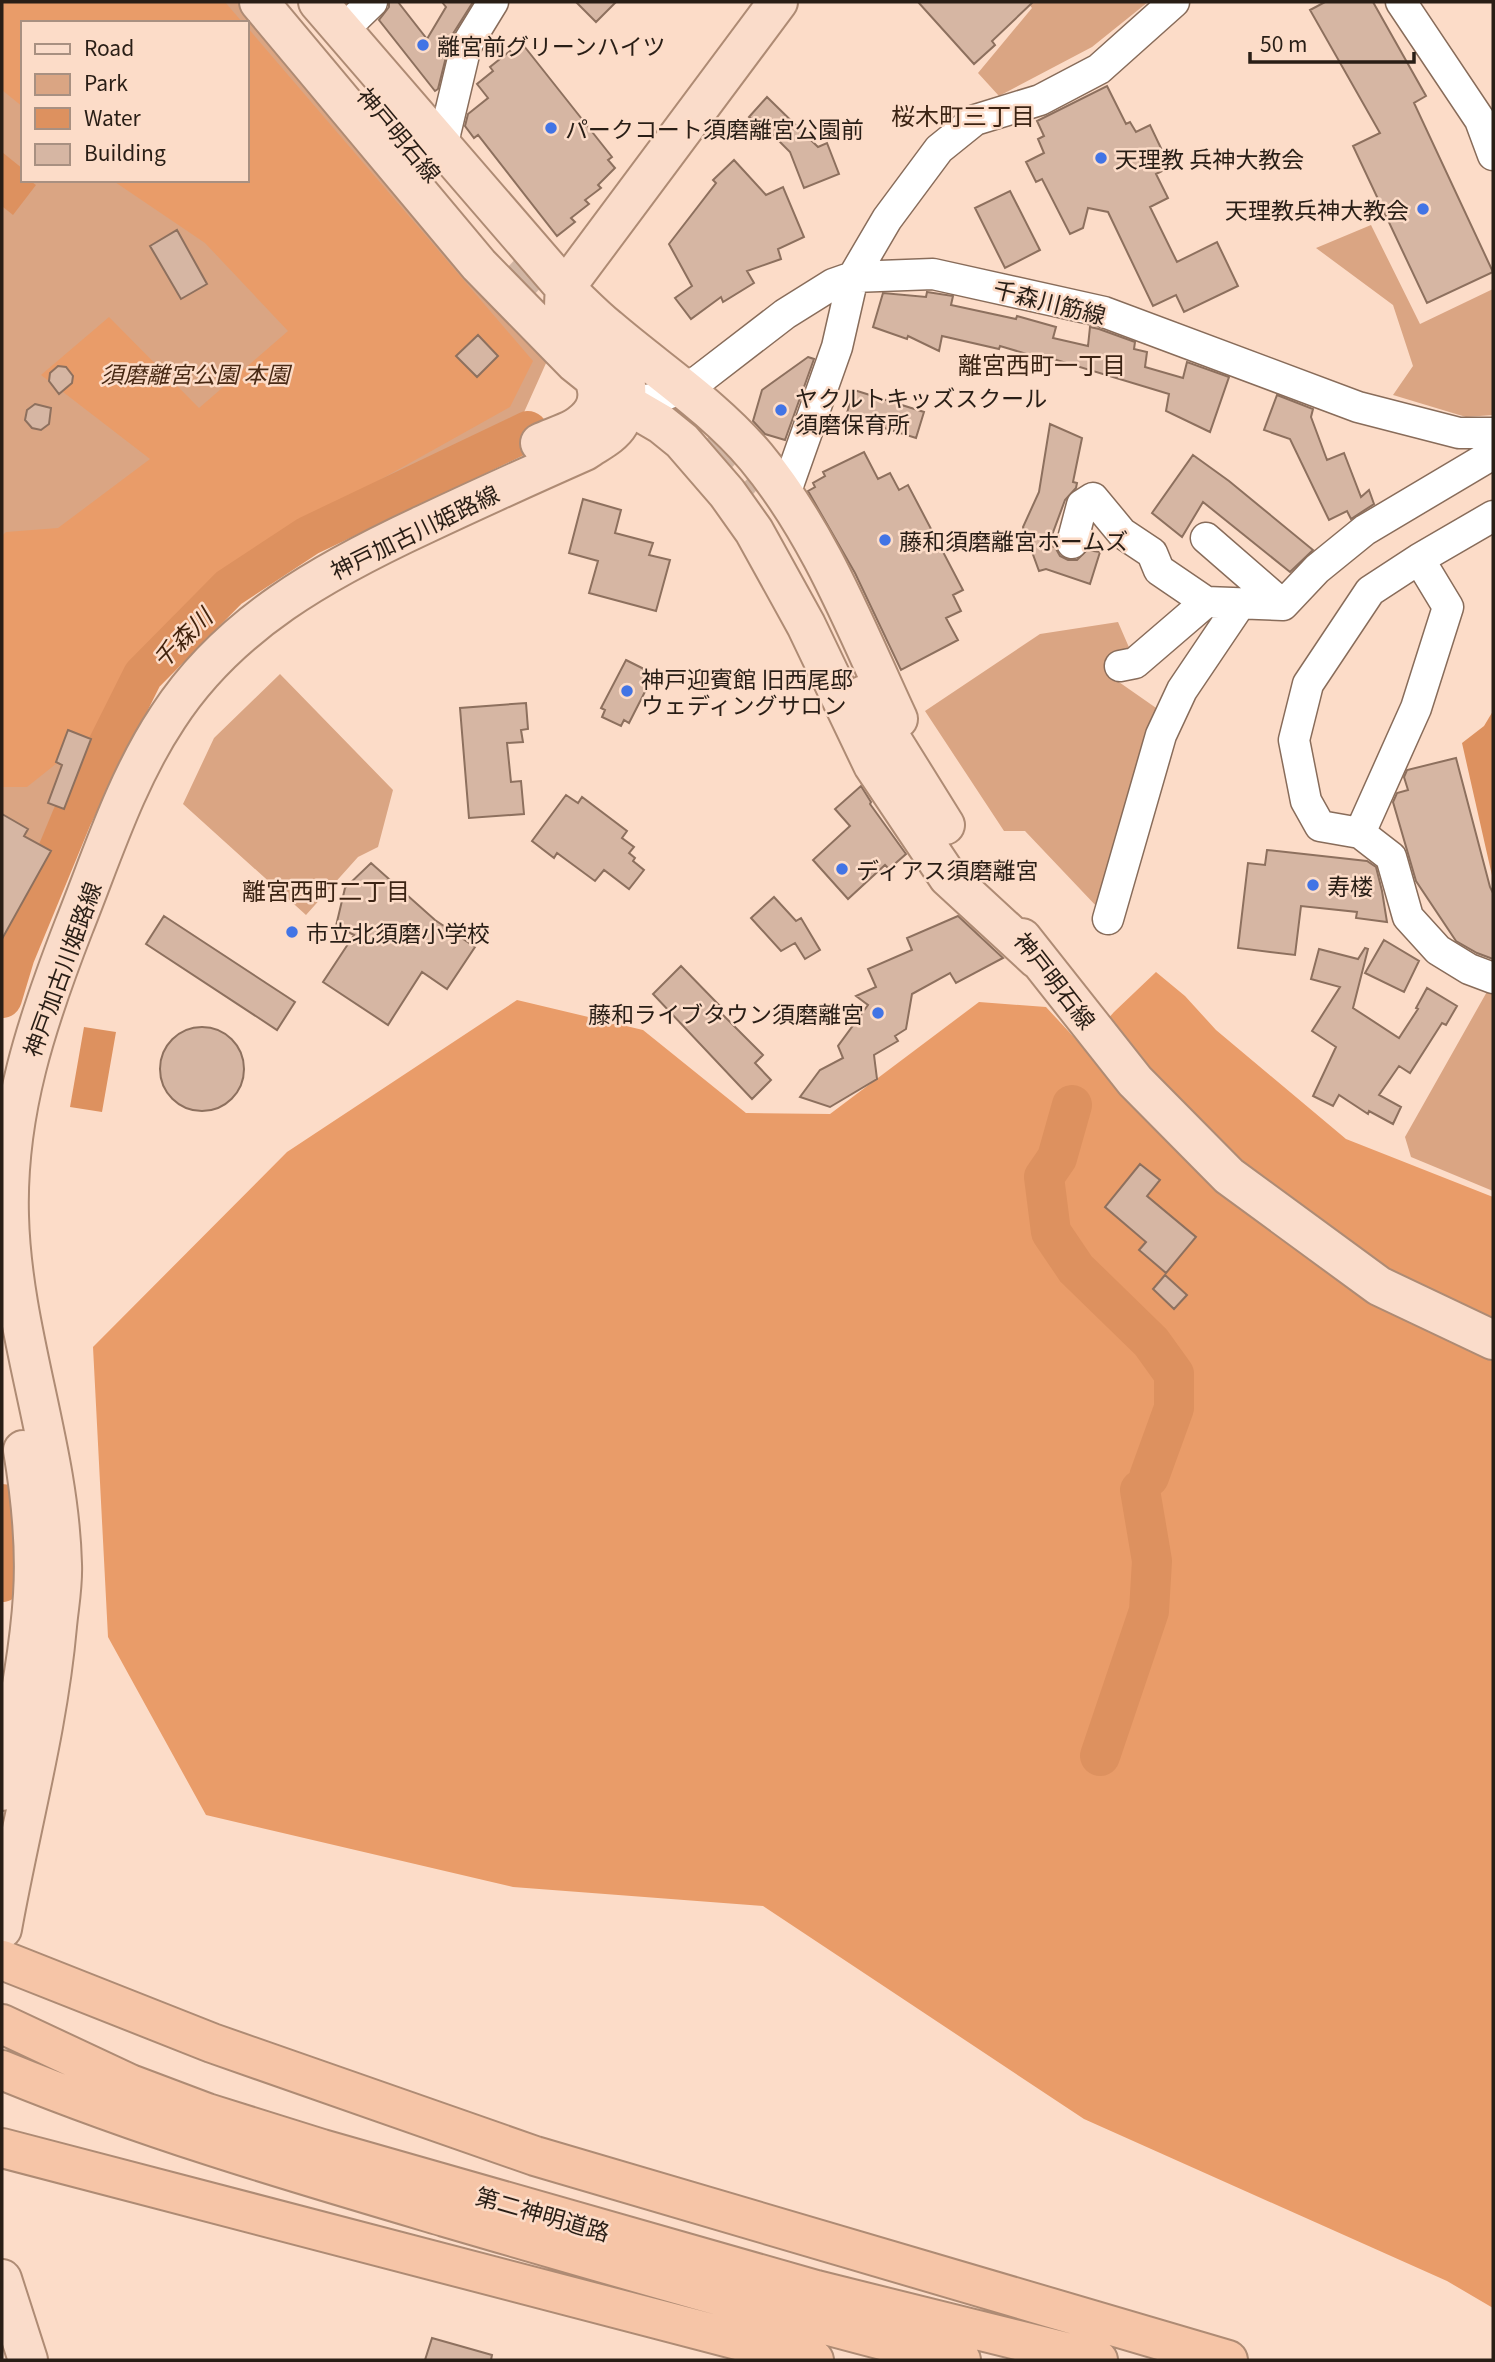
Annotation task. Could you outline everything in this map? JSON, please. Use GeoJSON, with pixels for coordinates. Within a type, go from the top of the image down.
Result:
{"type":"FeatureCollection","features":[{"type":"Feature","properties":{"kind":"highway"},"geometry":{"type":"LineString","coordinates":[[2,1960],[212,2043],[535,2156],[1228,2360]]}},
{"type":"Feature","properties":{"kind":"highway","name":"第二神明道路"},"geometry":{"type":"LineString","coordinates":[[2,2024],[130,2084],[207,2113],[321,2149],[816,2290],[1083,2356]]}},
{"type":"Feature","properties":{"kind":"highway","name":"第二神明道路"},"geometry":{"type":"LineString","coordinates":[[2,2070],[121,2116],[360,2192],[583,2258],[961,2360]]}},
{"type":"Feature","properties":{"kind":"highway"},"geometry":{"type":"LineString","coordinates":[[2,2148],[814,2360]]}},
{"type":"Feature","properties":{"kind":"main road"},"geometry":{"type":"LineString","coordinates":[[260,2],[479,265],[611,393],[661,424],[682,441],[727,493],[754,531],[806,625],[873,765],[948,877],[1037,959]]}},
{"type":"Feature","properties":{"kind":"main road","name":"神戸明石線"},"geometry":{"type":"LineString","coordinates":[[292,2],[509,266]]}},
{"type":"Feature","properties":{"kind":"main road"},"geometry":{"type":"LineString","coordinates":[[318,2],[565,288],[778,2]]}},
{"type":"Feature","properties":{"kind":"main road","name":"神戸加古川姫路線"},"geometry":{"type":"LineString","coordinates":[[2,1054],[44,930],[129,731],[165,676],[186,650],[233,605],[286,567],[342,534],[581,439],[612,433],[619,424],[611,393],[627,382],[620,360],[565,288]]}},
{"type":"Feature","properties":{"kind":"main road","name":"神戸明石線"},"geometry":{"type":"LineString","coordinates":[[565,288],[608,328],[697,386],[720,419],[755,456],[770,493],[830,574],[923,771],[933,809],[1037,959],[1135,1081],[1229,1176],[1378,1286],[1493,1340]]}},
{"type":"Feature","properties":{"kind":"main road"},"geometry":{"type":"LineString","coordinates":[[581,439],[633,438],[661,424]]}},
{"type":"Feature","properties":{"kind":"main road","name":"神戸加古川姫路線"},"geometry":{"type":"LineString","coordinates":[[2,1929],[53,1674],[62,1568],[58,1508],[17,1291],[8,1212],[17,1104],[45,1001],[144,758],[169,715],[204,668],[285,598],[369,550],[581,439]]}},
{"type":"Feature","properties":{"kind":"main road"},"geometry":{"type":"LineString","coordinates":[[2,1353],[24,1460],[34,1570],[26,1658],[2,1791]]}},
{"type":"Feature","properties":{"kind":"main road"},"geometry":{"type":"LineString","coordinates":[[2,2279],[28,2360]]}},
{"type":"Feature","properties":{"kind":"street"},"geometry":{"type":"LineString","coordinates":[[343,30],[372,2]]}},
{"type":"Feature","properties":{"kind":"street"},"geometry":{"type":"LineString","coordinates":[[442,147],[466,46],[493,2]]}},
{"type":"Feature","properties":{"kind":"street"},"geometry":{"type":"LineString","coordinates":[[770,493],[838,347],[853,277],[887,219],[939,149],[975,120],[1040,100],[1099,69],[1174,2]]}},
{"type":"Feature","properties":{"kind":"street"},"geometry":{"type":"LineString","coordinates":[[1401,2],[1486,117],[1493,155]]}},
{"type":"Feature","properties":{"kind":"street","name":"千森川筋線"},"geometry":{"type":"LineString","coordinates":[[611,393],[658,398],[697,386],[785,314],[834,284],[853,277],[933,274],[1104,312],[1358,407],[1459,433],[1493,433]]}},
{"type":"Feature","properties":{"kind":"street"},"geometry":{"type":"LineString","coordinates":[[661,424],[697,386]]}},
{"type":"Feature","properties":{"kind":"street"},"geometry":{"type":"LineString","coordinates":[[1072,544],[1082,505],[1093,498],[1122,533],[1152,553],[1159,570],[1206,602],[1283,605],[1317,569],[1364,530],[1493,454]]}},
{"type":"Feature","properties":{"kind":"street"},"geometry":{"type":"LineString","coordinates":[[1493,516],[1370,591],[1308,684],[1294,740],[1306,801],[1320,826],[1360,833],[1391,857],[1408,917],[1438,950],[1469,969],[1493,978]]}},
{"type":"Feature","properties":{"kind":"street"},"geometry":{"type":"LineString","coordinates":[[1206,538],[1283,605]]}},
{"type":"Feature","properties":{"kind":"street"},"geometry":{"type":"LineString","coordinates":[[1360,833],[1416,708],[1448,607],[1419,559]]}},
{"type":"Feature","properties":{"kind":"street"},"geometry":{"type":"LineString","coordinates":[[1120,666],[1135,663],[1206,602]]}},
{"type":"Feature","properties":{"kind":"street"},"geometry":{"type":"LineString","coordinates":[[1108,919],[1161,735],[1182,690],[1240,604]]}},
{"type":"Feature","properties":{"kind":"green space","name":"須磨離宮公園 本園"},"geometry":{"type":"Polygon","coordinates":[[[2,2],[239,2],[547,361],[521,419],[303,534],[224,587],[147,680],[108,739],[21,961],[2,1021],[2,2]]]}},
{"type":"Feature","properties":{"kind":"green space"},"geometry":{"type":"Polygon","coordinates":[[[1027,2],[1148,2],[1092,47],[999,96],[978,73],[1032,8],[1027,2]]]}},
{"type":"Feature","properties":{"kind":"green space"},"geometry":{"type":"Polygon","coordinates":[[[1371,225],[1420,324],[1493,289],[1493,415],[1466,417],[1393,395],[1413,366],[1393,305],[1316,248],[1371,225]]]}},
{"type":"Feature","properties":{"kind":"green space"},"geometry":{"type":"Polygon","coordinates":[[[1118,622],[1131,652],[1106,673],[1159,710],[1099,909],[1025,831],[1004,831],[925,711],[1040,634],[1118,622]]]}},
{"type":"Feature","properties":{"kind":"green space"},"geometry":{"type":"Polygon","coordinates":[[[280,674],[393,790],[378,847],[358,857],[306,915],[183,804],[214,738],[280,674]]]}},
{"type":"Feature","properties":{"kind":"green space"},"geometry":{"type":"Polygon","coordinates":[[[1493,981],[1493,1191],[1411,1157],[1405,1137],[1493,981]]]}},
{"type":"Feature","properties":{"kind":"green space"},"geometry":{"type":"Polygon","coordinates":[[[2,1489],[11,1547],[2,1578],[2,1489]]]}},
{"type":"Feature","properties":{"kind":"shaded area"},"geometry":{"type":"Polygon","coordinates":[[[2,2],[225,2],[241,21],[21,21],[21,105],[2,90],[2,2]]]}},
{"type":"Feature","properties":{"kind":"shaded area","name":"須磨離宮公園 本園"},"geometry":{"type":"Polygon","coordinates":[[[248,28],[533,361],[510,407],[367,487],[163,640],[106,724],[27,787],[2,787],[2,536],[6,532],[58,528],[150,459],[41,375],[109,317],[199,408],[288,331],[205,243],[115,182],[248,182],[248,28]]]}},
{"type":"Feature","properties":{"kind":"shaded area"},"geometry":{"type":"Polygon","coordinates":[[[1156,972],[1185,996],[1216,1030],[1346,1139],[1493,1197],[1493,2308],[1447,2281],[1084,2119],[763,1906],[513,1887],[206,1815],[108,1637],[93,1347],[287,1152],[517,1000],[643,1030],[746,1113],[830,1114],[979,1002],[1046,1007],[1083,1047],[1114,1012],[1156,972]]]}},
{"type":"Feature","properties":{"kind":"water"},"geometry":{"type":"Polygon","coordinates":[[[2,152],[21,167],[21,182],[32,182],[36,185],[13,215],[3,207],[2,209],[2,152]]]}},
{"type":"Feature","properties":{"kind":"water"},"geometry":{"type":"Polygon","coordinates":[[[1493,711],[1493,880],[1462,743],[1484,726],[1493,711]]]}},
{"type":"Feature","properties":{"kind":"water"},"geometry":{"type":"Polygon","coordinates":[[[84,1027],[116,1032],[102,1112],[70,1107],[84,1027]]]}},
{"type":"Feature","properties":{"kind":"building","name":"離宮前グリーンハイツ"},"geometry":{"type":"Polygon","coordinates":[[[389,2],[398,2],[427,39],[446,7],[442,2],[473,2],[451,37],[438,89],[435,91],[379,20],[389,7],[389,2]]]}},
{"type":"Feature","properties":{"kind":"building"},"geometry":{"type":"Polygon","coordinates":[[[576,2],[616,2],[596,22],[576,2]]]}},
{"type":"Feature","properties":{"kind":"building"},"geometry":{"type":"Polygon","coordinates":[[[918,2],[1033,2],[992,41],[995,45],[974,64],[918,2]]]}},
{"type":"Feature","properties":{"kind":"building","name":"天理教兵神大教会"},"geometry":{"type":"Polygon","coordinates":[[[1325,2],[1373,2],[1426,96],[1414,103],[1493,272],[1427,303],[1353,146],[1380,133],[1310,10],[1325,2]]]}},
{"type":"Feature","properties":{"kind":"building","name":"パークコート須磨離宮公園前"},"geometry":{"type":"Polygon","coordinates":[[[524,46],[612,157],[608,160],[615,168],[598,185],[601,188],[585,200],[589,204],[571,218],[575,222],[557,236],[478,135],[474,138],[465,126],[468,114],[488,98],[477,84],[493,71],[490,67],[510,51],[513,55],[524,46]]]}},
{"type":"Feature","properties":{"kind":"building","name":"天理教 兵神大教会"},"geometry":{"type":"Polygon","coordinates":[[[1107,86],[1126,124],[1130,122],[1136,132],[1150,125],[1170,167],[1156,174],[1168,198],[1150,207],[1177,262],[1217,242],[1238,286],[1184,312],[1176,295],[1153,306],[1108,212],[1088,208],[1083,228],[1070,234],[1042,179],[1036,182],[1026,162],[1044,153],[1038,139],[1044,136],[1037,121],[1107,86]]]}},
{"type":"Feature","properties":{"kind":"building"},"geometry":{"type":"Polygon","coordinates":[[[767,97],[818,147],[827,143],[839,174],[804,188],[790,152],[749,117],[767,97]]]}},
{"type":"Feature","properties":{"kind":"building"},"geometry":{"type":"Polygon","coordinates":[[[734,160],[766,195],[783,187],[804,237],[778,249],[781,259],[747,271],[754,283],[723,302],[721,297],[691,319],[675,298],[692,286],[669,244],[716,183],[713,180],[734,160]]]}},
{"type":"Feature","properties":{"kind":"building"},"geometry":{"type":"Polygon","coordinates":[[[1010,191],[1040,250],[1005,268],[975,208],[1010,191]]]}},
{"type":"Feature","properties":{"kind":"building"},"geometry":{"type":"Polygon","coordinates":[[[177,230],[207,284],[181,299],[150,246],[177,230]]]}},
{"type":"Feature","properties":{"kind":"building"},"geometry":{"type":"Polygon","coordinates":[[[927,292],[953,296],[951,305],[1016,319],[1017,316],[1056,327],[1053,338],[1088,346],[1090,327],[1099,329],[1135,342],[1134,349],[1147,352],[1145,367],[1183,378],[1187,362],[1229,377],[1210,432],[1166,411],[1169,394],[1047,357],[1047,360],[1000,346],[999,349],[942,336],[939,351],[908,336],[907,339],[873,327],[883,293],[926,297],[927,292]]]}},
{"type":"Feature","properties":{"kind":"building"},"geometry":{"type":"Polygon","coordinates":[[[478,335],[498,356],[477,377],[456,356],[478,335]]]}},
{"type":"Feature","properties":{"kind":"building","name":"ヤクルトキッズスクール 須磨保育所"},"geometry":{"type":"Polygon","coordinates":[[[808,357],[814,359],[785,440],[765,434],[753,421],[762,390],[808,357]]]}},
{"type":"Feature","properties":{"kind":"building"},"geometry":{"type":"Polygon","coordinates":[[[58,366],[66,367],[73,376],[72,383],[59,394],[49,381],[50,373],[58,366]]]}},
{"type":"Feature","properties":{"kind":"building"},"geometry":{"type":"Polygon","coordinates":[[[854,390],[924,412],[916,438],[846,416],[854,390]]]}},
{"type":"Feature","properties":{"kind":"building"},"geometry":{"type":"Polygon","coordinates":[[[1277,395],[1313,409],[1311,417],[1327,460],[1344,453],[1361,497],[1369,490],[1374,504],[1351,519],[1347,511],[1329,520],[1290,439],[1264,430],[1277,395]]]}},
{"type":"Feature","properties":{"kind":"building"},"geometry":{"type":"Polygon","coordinates":[[[35,404],[51,408],[49,424],[41,430],[32,428],[25,420],[27,410],[35,404]]]}},
{"type":"Feature","properties":{"kind":"building"},"geometry":{"type":"Polygon","coordinates":[[[1050,424],[1082,438],[1073,482],[1077,483],[1076,488],[1065,500],[1048,546],[1055,547],[1060,556],[1068,560],[1077,560],[1087,550],[1100,552],[1090,584],[1046,569],[1039,571],[1023,527],[1039,492],[1050,424]]]}},
{"type":"Feature","properties":{"kind":"building","name":"藤和須磨離宮ホームズ"},"geometry":{"type":"Polygon","coordinates":[[[864,452],[878,479],[890,473],[899,490],[908,485],[963,590],[953,595],[961,611],[946,618],[958,640],[901,670],[855,573],[808,491],[815,487],[813,483],[825,476],[823,472],[864,452]]]}},
{"type":"Feature","properties":{"kind":"building"},"geometry":{"type":"Polygon","coordinates":[[[1193,455],[1313,550],[1290,572],[1203,502],[1182,537],[1152,513],[1193,455]]]}},
{"type":"Feature","properties":{"kind":"building"},"geometry":{"type":"Polygon","coordinates":[[[583,499],[621,510],[615,533],[653,543],[649,555],[670,560],[656,611],[589,593],[598,561],[569,553],[583,499]]]}},
{"type":"Feature","properties":{"kind":"building","name":"神戸迎賓館 旧西尾邸 ウェディングサロン"},"geometry":{"type":"Polygon","coordinates":[[[626,660],[654,674],[629,723],[624,720],[621,726],[602,717],[605,710],[601,708],[626,660]]]}},
{"type":"Feature","properties":{"kind":"building"},"geometry":{"type":"Polygon","coordinates":[[[526,703],[528,729],[521,730],[523,742],[507,743],[511,782],[521,781],[524,814],[469,818],[460,708],[526,703]]]}},
{"type":"Feature","properties":{"kind":"building"},"geometry":{"type":"Polygon","coordinates":[[[68,730],[91,739],[64,809],[48,803],[62,765],[56,762],[68,730]]]}},
{"type":"Feature","properties":{"kind":"building","name":"寿楼"},"geometry":{"type":"Polygon","coordinates":[[[1456,758],[1493,893],[1493,959],[1456,941],[1416,881],[1393,802],[1397,793],[1408,790],[1404,777],[1407,770],[1456,758]]]}},
{"type":"Feature","properties":{"kind":"building"},"geometry":{"type":"Polygon","coordinates":[[[861,786],[870,804],[906,854],[889,869],[885,865],[848,899],[813,860],[850,826],[835,809],[861,786]]]}},
{"type":"Feature","properties":{"kind":"building"},"geometry":{"type":"Polygon","coordinates":[[[566,795],[578,803],[582,797],[627,831],[622,838],[634,847],[629,853],[635,858],[633,861],[644,870],[629,889],[604,870],[595,881],[557,853],[554,858],[532,841],[566,795]]]}},
{"type":"Feature","properties":{"kind":"building"},"geometry":{"type":"Polygon","coordinates":[[[2,814],[28,829],[24,836],[51,851],[2,939],[2,814]]]}},
{"type":"Feature","properties":{"kind":"building","name":"寿楼"},"geometry":{"type":"Polygon","coordinates":[[[1267,850],[1367,861],[1376,867],[1387,922],[1356,918],[1357,912],[1301,906],[1295,955],[1238,948],[1248,863],[1265,865],[1267,850]]]}},
{"type":"Feature","properties":{"kind":"building"},"geometry":{"type":"Polygon","coordinates":[[[371,863],[435,920],[475,947],[447,989],[422,972],[388,1025],[323,982],[354,935],[336,926],[345,888],[371,863]]]}},
{"type":"Feature","properties":{"kind":"building"},"geometry":{"type":"Polygon","coordinates":[[[774,897],[796,921],[801,918],[820,950],[805,959],[795,943],[781,951],[751,918],[774,897]]]}},
{"type":"Feature","properties":{"kind":"building"},"geometry":{"type":"Polygon","coordinates":[[[164,916],[295,1002],[277,1030],[146,944],[164,916]]]}},
{"type":"Feature","properties":{"kind":"building","name":"藤和ライブタウン須磨離宮"},"geometry":{"type":"Polygon","coordinates":[[[958,916],[1003,958],[956,983],[950,973],[912,994],[906,1029],[895,1036],[898,1041],[874,1055],[877,1079],[830,1107],[800,1097],[820,1070],[843,1058],[838,1046],[868,1005],[856,996],[876,987],[868,969],[912,950],[907,938],[958,916]]]}},
{"type":"Feature","properties":{"kind":"building"},"geometry":{"type":"Polygon","coordinates":[[[1384,940],[1419,961],[1404,992],[1365,973],[1384,940]]]}},
{"type":"Feature","properties":{"kind":"building"},"geometry":{"type":"Polygon","coordinates":[[[1365,948],[1368,949],[1353,1008],[1399,1038],[1418,1009],[1416,1008],[1427,988],[1457,1006],[1446,1025],[1442,1023],[1410,1073],[1399,1066],[1379,1095],[1401,1107],[1393,1124],[1369,1111],[1368,1114],[1339,1095],[1333,1106],[1313,1096],[1336,1047],[1312,1031],[1340,987],[1311,979],[1319,949],[1358,959],[1365,948]]]}},
{"type":"Feature","properties":{"kind":"building"},"geometry":{"type":"Polygon","coordinates":[[[681,966],[720,1006],[717,1009],[763,1055],[755,1063],[771,1080],[752,1099],[653,994],[681,966]]]}},
{"type":"Feature","properties":{"kind":"building"},"geometry":{"type":"Polygon","coordinates":[[[194,1027],[210,1027],[226,1034],[237,1045],[244,1061],[241,1085],[232,1099],[210,1111],[194,1111],[178,1104],[167,1093],[160,1077],[160,1061],[167,1045],[178,1034],[194,1027]]]}},
{"type":"Feature","properties":{"kind":"building"},"geometry":{"type":"Polygon","coordinates":[[[1140,1164],[1160,1180],[1147,1196],[1196,1237],[1166,1273],[1139,1250],[1146,1242],[1105,1207],[1140,1164]]]}},
{"type":"Feature","properties":{"kind":"building"},"geometry":{"type":"Polygon","coordinates":[[[1165,1275],[1187,1295],[1174,1309],[1153,1289],[1165,1275]]]}},
{"type":"Feature","properties":{"kind":"building"},"geometry":{"type":"Polygon","coordinates":[[[432,2338],[492,2355],[491,2360],[425,2360],[432,2338]]]}},
{"type":"Feature","properties":{"kind":"waterway","name":"千森川"},"geometry":{"type":"LineString","coordinates":[[2,998],[15,955],[72,817],[143,675],[229,588],[308,536],[528,431]]}},
{"type":"Feature","properties":{"kind":"waterway"},"geometry":{"type":"LineString","coordinates":[[1072,1105],[1057,1158],[1044,1177],[1051,1232],[1076,1269],[1151,1342],[1174,1374],[1174,1408],[1149,1477]]}},
{"type":"Feature","properties":{"kind":"waterway"},"geometry":{"type":"LineString","coordinates":[[1100,1756],[1149,1611],[1152,1561],[1140,1490]]}},
{"type":"Feature","properties":{"kind":"waterway","name":"千森川"},"geometry":{"type":"LineString","coordinates":[[2,1504],[8,1544],[2,1582]]}},
{"type":"Feature","properties":{"kind":"tunnel"},"geometry":{"type":"LineString","coordinates":[[509,266],[583,334]]}},
{"type":"Feature","properties":{"kind":"tunnel"},"geometry":{"type":"LineString","coordinates":[[702,444],[755,492]]}},
{"type":"Feature","properties":{"kind":"place","name":"離宮前グリーンハイツ"},"geometry":{"type":"Point","coordinates":[423,45]}},
{"type":"Feature","properties":{"kind":"place","name":"パークコート須磨離宮公園前"},"geometry":{"type":"Point","coordinates":[551,128]}},
{"type":"Feature","properties":{"kind":"place","name":"天理教 兵神大教会"},"geometry":{"type":"Point","coordinates":[1101,158]}},
{"type":"Feature","properties":{"kind":"place","name":"天理教兵神大教会"},"geometry":{"type":"Point","coordinates":[1423,209]}},
{"type":"Feature","properties":{"kind":"place","name":"ヤクルトキッズスクール 須磨保育所"},"geometry":{"type":"Point","coordinates":[781,410]}},
{"type":"Feature","properties":{"kind":"place","name":"藤和須磨離宮ホームズ"},"geometry":{"type":"Point","coordinates":[885,540]}},
{"type":"Feature","properties":{"kind":"place","name":"神戸迎賓館 旧西尾邸 ウェディングサロン"},"geometry":{"type":"Point","coordinates":[627,691]}},
{"type":"Feature","properties":{"kind":"place","name":"ディアス須磨離宮"},"geometry":{"type":"Point","coordinates":[842,869]}},
{"type":"Feature","properties":{"kind":"place","name":"寿楼"},"geometry":{"type":"Point","coordinates":[1313,885]}},
{"type":"Feature","properties":{"kind":"place","name":"市立北須磨小学校"},"geometry":{"type":"Point","coordinates":[292,932]}},
{"type":"Feature","properties":{"kind":"place","name":"藤和ライブタウン須磨離宮"},"geometry":{"type":"Point","coordinates":[878,1013]}},
{"type":"Feature","properties":{"kind":"district","name":"桜木町三丁目"},"geometry":{"type":"Point","coordinates":[963,114]}},
{"type":"Feature","properties":{"kind":"district","name":"離宮西町一丁目"},"geometry":{"type":"Point","coordinates":[1042,363]}},
{"type":"Feature","properties":{"kind":"district","name":"離宮西町二丁目"},"geometry":{"type":"Point","coordinates":[326,889]}}]}
